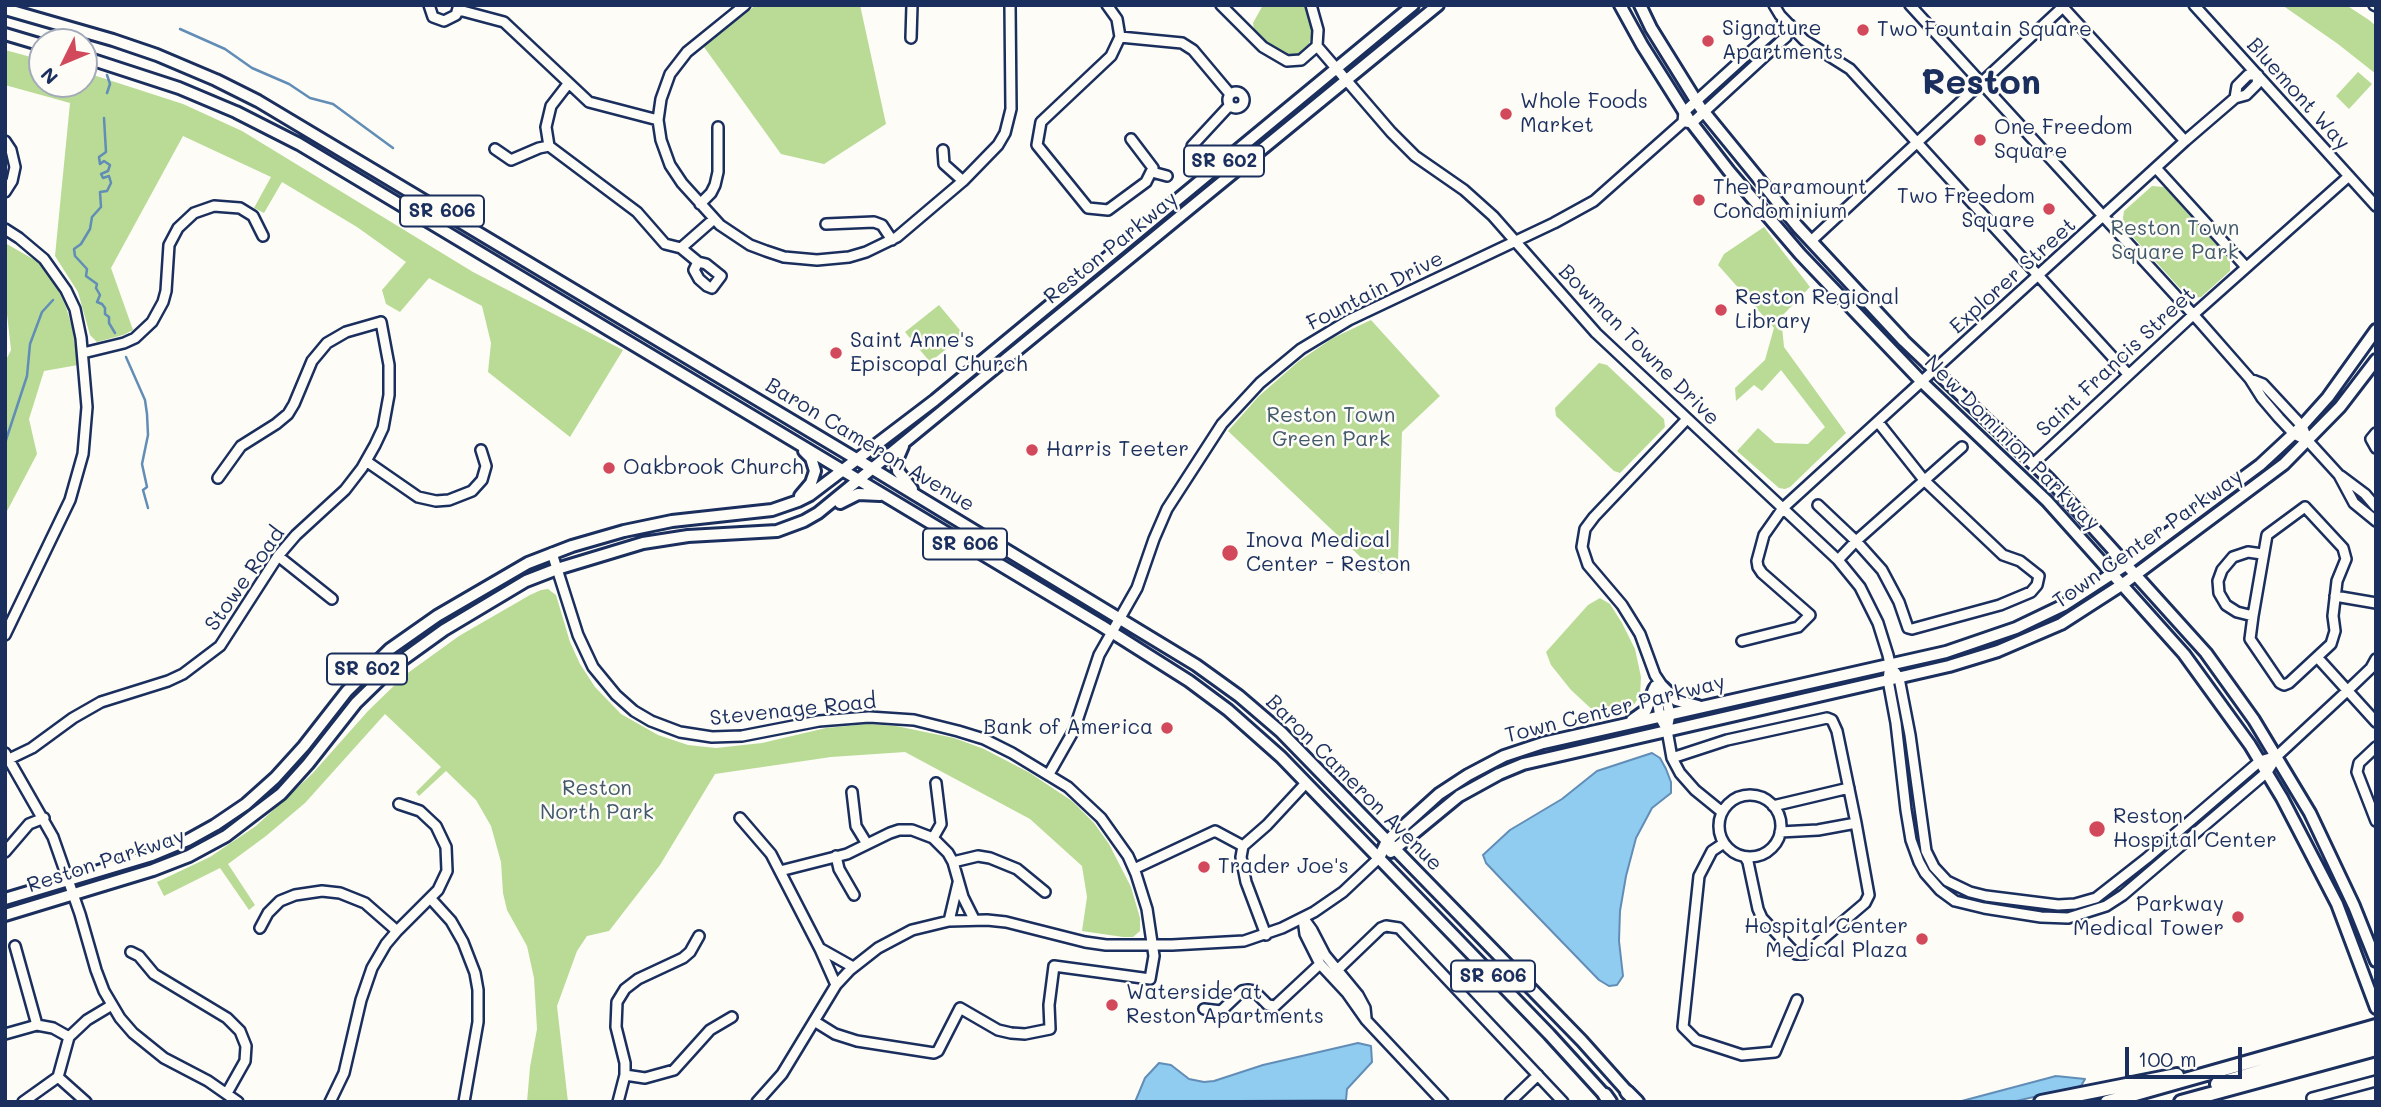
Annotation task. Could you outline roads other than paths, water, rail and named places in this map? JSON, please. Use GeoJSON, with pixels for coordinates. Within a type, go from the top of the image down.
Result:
{"type":"FeatureCollection","features":[{"type":"Feature","properties":{"kind":"highway"},"geometry":{"type":"LineString","coordinates":[[2107,1102],[2376,1026]]}},
{"type":"Feature","properties":{"kind":"highway"},"geometry":{"type":"LineString","coordinates":[[2201,1099],[2211,1086],[2219,1083],[2376,1037]]}},
{"type":"Feature","properties":{"kind":"highway"},"geometry":{"type":"LineString","coordinates":[[2181,1102],[2201,1099],[2376,1049]]}},
{"type":"Feature","properties":{"kind":"highway"},"geometry":{"type":"LineString","coordinates":[[2041,1102],[2267,1057]]}},
{"type":"Feature","properties":{"kind":"main road","name":"Reston Parkway"},"geometry":{"type":"LineString","coordinates":[[5,899],[174,846],[233,813],[288,765],[347,691],[390,649],[496,580],[552,553],[650,525],[758,512],[790,505],[810,495],[935,400],[1413,5]]}},
{"type":"Feature","properties":{"kind":"main road","name":"Reston Parkway"},"geometry":{"type":"LineString","coordinates":[[5,915],[174,863],[226,836],[281,794],[356,703],[394,666],[444,630],[513,588],[557,569],[643,543],[678,537],[777,531],[818,513],[1438,5]]}},
{"type":"Feature","properties":{"kind":"main road","name":"New Dominion Parkway"},"geometry":{"type":"LineString","coordinates":[[1620,5],[1686,119],[1800,254],[1922,382],[2047,501],[2184,654],[2222,704],[2267,772],[2337,904],[2376,1008]]}},
{"type":"Feature","properties":{"kind":"main road","name":"New Dominion Parkway"},"geometry":{"type":"LineString","coordinates":[[1640,5],[1696,101],[1767,191],[1896,332],[2034,463],[2206,653],[2277,756],[2310,813],[2354,906],[2376,961]]}},
{"type":"Feature","properties":{"kind":"main road","name":"Baron Cameron Avenue"},"geometry":{"type":"LineString","coordinates":[[5,9],[157,55],[258,101],[1196,665],[1281,732],[1582,1041],[1634,1098]]}},
{"type":"Feature","properties":{"kind":"main road"},"geometry":{"type":"LineString","coordinates":[[5,34],[28,40]]}},
{"type":"Feature","properties":{"kind":"main road","name":"Baron Cameron Avenue"},"geometry":{"type":"LineString","coordinates":[[98,62],[179,88],[236,112],[299,144],[1168,667],[1263,740],[1549,1034],[1608,1100]]}},
{"type":"Feature","properties":{"kind":"main road","name":"Town Center Parkway"},"geometry":{"type":"LineString","coordinates":[[1379,858],[1387,841],[1438,794],[1490,762],[1523,749],[1946,652],[2016,628],[2064,605],[2127,564],[2260,465],[2298,430],[2341,381],[2376,330]]}},
{"type":"Feature","properties":{"kind":"main road","name":"Town Center Parkway"},"geometry":{"type":"LineString","coordinates":[[1379,858],[1396,850],[1445,806],[1499,774],[1548,758],[1948,666],[2020,642],[2061,624],[2123,584],[2268,477],[2340,407],[2376,360]]}},
{"type":"Feature","properties":{"kind":"main road"},"geometry":{"type":"LineString","coordinates":[[909,439],[898,454],[897,465],[899,474],[921,499]]}},
{"type":"Feature","properties":{"kind":"main road"},"geometry":{"type":"LineString","coordinates":[[790,505],[811,483],[815,471],[811,458],[791,440]]}},
{"type":"Feature","properties":{"kind":"main road"},"geometry":{"type":"LineString","coordinates":[[818,513],[858,494],[870,493],[887,497]]}},
{"type":"Feature","properties":{"kind":"main road"},"geometry":{"type":"LineString","coordinates":[[1625,724],[1646,710],[1659,688],[1683,704],[1704,706]]}},
{"type":"Feature","properties":{"kind":"street"},"geometry":{"type":"LineString","coordinates":[[429,5],[433,17],[440,21],[453,19],[459,7],[504,22],[589,102],[658,120]]}},
{"type":"Feature","properties":{"kind":"street"},"geometry":{"type":"LineString","coordinates":[[745,5],[678,62],[664,87],[658,120],[661,140],[670,165],[699,204],[714,219],[750,245],[800,259],[817,260],[849,257],[892,240],[912,227],[998,145],[1009,121],[1012,105],[1010,5]]}},
{"type":"Feature","properties":{"kind":"street"},"geometry":{"type":"LineString","coordinates":[[911,37],[912,5]]}},
{"type":"Feature","properties":{"kind":"street"},"geometry":{"type":"LineString","coordinates":[[1107,5],[1117,19],[1120,37],[1111,56],[1041,122],[1037,145],[1088,208],[1108,210],[1146,182],[1153,169],[1131,139]]}},
{"type":"Feature","properties":{"kind":"street"},"geometry":{"type":"LineString","coordinates":[[1221,5],[1263,47],[1287,61],[1301,60],[1317,46],[1318,30],[1311,5]]}},
{"type":"Feature","properties":{"kind":"street"},"geometry":{"type":"LineString","coordinates":[[1774,5],[1804,40],[1850,69],[2128,374]]}},
{"type":"Feature","properties":{"kind":"street"},"geometry":{"type":"LineString","coordinates":[[1910,5],[2250,379],[2263,384],[2298,430],[2339,475],[2360,489],[2376,507]]}},
{"type":"Feature","properties":{"kind":"street","name":"Bluemont Way"},"geometry":{"type":"LineString","coordinates":[[2194,5],[2376,206]]}},
{"type":"Feature","properties":{"kind":"street"},"geometry":{"type":"LineString","coordinates":[[1811,241],[2063,6],[2185,141]]}},
{"type":"Feature","properties":{"kind":"street","name":"Fountain Drive"},"geometry":{"type":"LineString","coordinates":[[1686,119],[1704,112],[1786,37],[1790,25]]}},
{"type":"Feature","properties":{"kind":"street","name":"Fountain Drive"},"geometry":{"type":"LineString","coordinates":[[1049,774],[1074,730],[1093,670],[1137,588],[1154,540],[1172,501],[1222,424],[1259,383],[1301,349],[1349,320],[1594,201],[1686,119],[1696,101],[1778,28],[1790,25]]}},
{"type":"Feature","properties":{"kind":"street"},"geometry":{"type":"LineString","coordinates":[[1120,37],[1182,43],[1193,50],[1230,94]]}},
{"type":"Feature","properties":{"kind":"street","name":"Bowman Towne Drive"},"geometry":{"type":"LineString","coordinates":[[1317,46],[1400,142],[1479,202],[1596,333],[1838,559],[1869,602],[1884,639],[1893,679]]}},
{"type":"Feature","properties":{"kind":"street","name":"Explorer Street"},"geometry":{"type":"LineString","coordinates":[[1742,642],[1798,627],[1810,615],[1762,573],[1758,566],[1764,535],[1783,508],[2185,141],[2235,98],[2246,95],[2257,84],[2258,75]]}},
{"type":"Feature","properties":{"kind":"street"},"geometry":{"type":"LineString","coordinates":[[568,84],[551,106],[546,127],[549,146],[637,212],[664,243],[681,248],[698,262]]}},
{"type":"Feature","properties":{"kind":"street"},"geometry":{"type":"LineString","coordinates":[[1230,94],[1242,94],[1244,103],[1238,109],[1229,106],[1227,98],[1230,94]]}},
{"type":"Feature","properties":{"kind":"street"},"geometry":{"type":"LineString","coordinates":[[1192,146],[1229,106]]}},
{"type":"Feature","properties":{"kind":"street"},"geometry":{"type":"LineString","coordinates":[[699,204],[715,185],[718,172],[718,127]]}},
{"type":"Feature","properties":{"kind":"street"},"geometry":{"type":"LineString","coordinates":[[5,141],[11,150],[15,167],[12,181],[5,192]]}},
{"type":"Feature","properties":{"kind":"street"},"geometry":{"type":"LineString","coordinates":[[495,149],[511,160],[549,146]]}},
{"type":"Feature","properties":{"kind":"street"},"geometry":{"type":"LineString","coordinates":[[943,150],[944,164],[963,181]]}},
{"type":"Feature","properties":{"kind":"street"},"geometry":{"type":"LineString","coordinates":[[2155,168],[2246,267]]}},
{"type":"Feature","properties":{"kind":"street"},"geometry":{"type":"LineString","coordinates":[[1152,172],[1167,176]]}},
{"type":"Feature","properties":{"kind":"street","name":"Saint Francis Street"},"geometry":{"type":"LineString","coordinates":[[2034,463],[2193,314],[2349,176]]}},
{"type":"Feature","properties":{"kind":"street"},"geometry":{"type":"LineString","coordinates":[[83,353],[124,343],[135,338],[152,322],[166,291],[169,245],[178,228],[194,213],[214,206],[240,208],[253,216],[263,236]]}},
{"type":"Feature","properties":{"kind":"street"},"geometry":{"type":"LineString","coordinates":[[681,248],[714,219]]}},
{"type":"Feature","properties":{"kind":"street"},"geometry":{"type":"LineString","coordinates":[[826,224],[874,222],[882,225],[892,240]]}},
{"type":"Feature","properties":{"kind":"street"},"geometry":{"type":"LineString","coordinates":[[5,229],[33,248],[53,270],[75,309],[83,353],[87,407],[86,433],[78,477],[62,521],[5,635]]}},
{"type":"Feature","properties":{"kind":"street","name":"Stowe Road"},"geometry":{"type":"LineString","coordinates":[[6,758],[32,748],[73,718],[101,702],[168,681],[200,662],[227,637],[278,556],[296,535],[345,490],[366,461],[383,428],[389,395],[389,365],[381,322],[346,332],[327,343],[312,361],[288,414],[241,446],[218,478]]}},
{"type":"Feature","properties":{"kind":"street"},"geometry":{"type":"LineString","coordinates":[[1687,419],[1594,517],[1585,529],[1582,547],[1588,565],[1628,613],[1640,634],[1656,675],[1672,758],[1680,773],[1695,790],[1722,812]]}},
{"type":"Feature","properties":{"kind":"street"},"geometry":{"type":"LineString","coordinates":[[1818,505],[1882,570],[1899,602],[1905,624],[1912,629],[2000,606],[2031,592],[2037,585],[2039,576],[2020,561],[2003,555],[1924,480],[1878,422]]}},
{"type":"Feature","properties":{"kind":"street"},"geometry":{"type":"LineString","coordinates":[[2376,433],[2371,439],[2376,448]]}},
{"type":"Feature","properties":{"kind":"street"},"geometry":{"type":"LineString","coordinates":[[1838,559],[1962,447]]}},
{"type":"Feature","properties":{"kind":"street"},"geometry":{"type":"LineString","coordinates":[[366,461],[418,497],[436,501],[449,500],[472,491],[482,480],[486,466],[481,450]]}},
{"type":"Feature","properties":{"kind":"street"},"geometry":{"type":"LineString","coordinates":[[2339,475],[2354,503],[2376,521]]}},
{"type":"Feature","properties":{"kind":"street"},"geometry":{"type":"LineString","coordinates":[[2305,507],[2343,548],[2346,559],[2337,581],[2333,616],[2335,631],[2331,644],[2289,683],[2280,683],[2250,639],[2262,554],[2267,535],[2305,507]]}},
{"type":"Feature","properties":{"kind":"street"},"geometry":{"type":"LineString","coordinates":[[2253,616],[2237,612],[2226,605],[2219,593],[2218,581],[2222,570],[2233,557],[2248,552],[2262,554]]}},
{"type":"Feature","properties":{"kind":"street","name":"Stevenage Road"},"geometry":{"type":"LineString","coordinates":[[552,553],[582,647],[597,673],[616,695],[635,711],[663,727],[700,736],[733,737],[842,718],[880,717],[914,720],[984,739],[1068,787],[1113,832],[1134,869],[1147,908],[1154,966],[1150,979],[1054,966],[1049,1005],[1050,1028],[1018,1034],[998,1030],[960,1008],[938,1051],[929,1053],[857,1041],[835,1034],[814,1021]]}},
{"type":"Feature","properties":{"kind":"street"},"geometry":{"type":"LineString","coordinates":[[278,556],[332,599]]}},
{"type":"Feature","properties":{"kind":"street"},"geometry":{"type":"LineString","coordinates":[[2335,596],[2376,603]]}},
{"type":"Feature","properties":{"kind":"street"},"geometry":{"type":"LineString","coordinates":[[2317,657],[2376,722]]}},
{"type":"Feature","properties":{"kind":"street"},"geometry":{"type":"LineString","coordinates":[[1893,679],[1908,828],[1919,862],[1940,890],[1955,901],[1966,905],[2061,918],[2082,915],[2106,906],[2123,895],[2267,772],[2277,756],[2371,668],[2376,659]]}},
{"type":"Feature","properties":{"kind":"street"},"geometry":{"type":"LineString","coordinates":[[1893,679],[1910,735],[1926,850],[1934,867],[1947,881],[1986,896],[2055,905],[2075,904],[2096,898],[2260,761],[2277,756]]}},
{"type":"Feature","properties":{"kind":"street"},"geometry":{"type":"LineString","coordinates":[[1672,758],[1727,740],[1827,718],[1836,726],[1869,895],[1866,903],[1805,954],[1796,954],[1762,918],[1745,857]]}},
{"type":"Feature","properties":{"kind":"street"},"geometry":{"type":"LineString","coordinates":[[2376,747],[2359,763],[2357,772],[2376,821]]}},
{"type":"Feature","properties":{"kind":"street"},"geometry":{"type":"LineString","coordinates":[[6,758],[44,818],[73,895],[96,970],[112,1005],[133,1033],[148,1047],[239,1102]]}},
{"type":"Feature","properties":{"kind":"street"},"geometry":{"type":"LineString","coordinates":[[933,838],[941,824],[936,783]]}},
{"type":"Feature","properties":{"kind":"street"},"geometry":{"type":"LineString","coordinates":[[1266,935],[1246,882],[1241,857],[1243,846],[1267,825],[1306,783]]}},
{"type":"Feature","properties":{"kind":"street"},"geometry":{"type":"LineString","coordinates":[[1773,806],[1849,788]]}},
{"type":"Feature","properties":{"kind":"street"},"geometry":{"type":"LineString","coordinates":[[852,792],[856,826],[866,844]]}},
{"type":"Feature","properties":{"kind":"street"},"geometry":{"type":"LineString","coordinates":[[1746,795],[1756,796],[1773,806],[1780,822],[1780,832],[1774,846],[1753,857],[1745,857],[1730,850],[1724,843],[1719,828],[1722,812],[1728,804],[1746,795]]}},
{"type":"Feature","properties":{"kind":"street"},"geometry":{"type":"LineString","coordinates":[[330,1102],[344,1073],[366,984],[380,954],[397,931],[431,899],[447,871],[446,847],[442,835],[420,811],[398,804]]}},
{"type":"Feature","properties":{"kind":"street"},"geometry":{"type":"LineString","coordinates":[[5,852],[29,824],[44,818]]}},
{"type":"Feature","properties":{"kind":"street"},"geometry":{"type":"LineString","coordinates":[[740,818],[771,854],[820,948],[836,985]]}},
{"type":"Feature","properties":{"kind":"street"},"geometry":{"type":"LineString","coordinates":[[1780,832],[1818,830],[1856,823]]}},
{"type":"Feature","properties":{"kind":"street"},"geometry":{"type":"LineString","coordinates":[[780,871],[859,849],[900,830],[912,830],[933,838],[953,862],[958,882],[974,919]]}},
{"type":"Feature","properties":{"kind":"street"},"geometry":{"type":"LineString","coordinates":[[1134,869],[1215,831],[1243,846]]}},
{"type":"Feature","properties":{"kind":"street"},"geometry":{"type":"LineString","coordinates":[[1724,843],[1712,851],[1699,876],[1683,1027],[1696,1040],[1742,1055],[1775,1052],[1797,1000]]}},
{"type":"Feature","properties":{"kind":"street"},"geometry":{"type":"LineString","coordinates":[[836,856],[839,869],[854,895]]}},
{"type":"Feature","properties":{"kind":"street"},"geometry":{"type":"LineString","coordinates":[[953,862],[978,856],[990,858],[1017,869],[1045,892]]}},
{"type":"Feature","properties":{"kind":"street"},"geometry":{"type":"LineString","coordinates":[[757,1102],[782,1074],[836,985],[853,967],[878,948],[912,930],[949,921],[974,919],[1006,922],[1085,942],[1152,945],[1226,943],[1266,935],[1303,919],[1343,892],[1379,858]]}},
{"type":"Feature","properties":{"kind":"street"},"geometry":{"type":"LineString","coordinates":[[949,921],[958,882]]}},
{"type":"Feature","properties":{"kind":"street"},"geometry":{"type":"LineString","coordinates":[[260,928],[268,913],[280,901],[295,895],[322,891],[340,893],[365,903],[397,931]]}},
{"type":"Feature","properties":{"kind":"street"},"geometry":{"type":"LineString","coordinates":[[431,899],[451,921],[463,942],[478,989],[478,1022],[464,1102]]}},
{"type":"Feature","properties":{"kind":"street"},"geometry":{"type":"LineString","coordinates":[[1303,919],[1305,934],[1320,964],[1335,973]]}},
{"type":"Feature","properties":{"kind":"street"},"geometry":{"type":"LineString","coordinates":[[1303,919],[1366,1020],[1443,1102]]}},
{"type":"Feature","properties":{"kind":"street"},"geometry":{"type":"LineString","coordinates":[[1335,973],[1381,928],[1399,928],[1563,1102]]}},
{"type":"Feature","properties":{"kind":"street"},"geometry":{"type":"LineString","coordinates":[[618,1102],[625,1075],[625,1063],[616,1027],[616,1010],[621,996],[638,979],[683,958],[690,952],[699,936]]}},
{"type":"Feature","properties":{"kind":"street"},"geometry":{"type":"LineString","coordinates":[[15,946],[37,1025]]}},
{"type":"Feature","properties":{"kind":"street"},"geometry":{"type":"LineString","coordinates":[[820,948],[853,967]]}},
{"type":"Feature","properties":{"kind":"street"},"geometry":{"type":"LineString","coordinates":[[131,951],[139,956],[154,974],[227,1018],[240,1031],[246,1046],[245,1060],[227,1093]]}},
{"type":"Feature","properties":{"kind":"street"},"geometry":{"type":"LineString","coordinates":[[1204,1009],[1221,1012],[1242,991],[1248,990],[1254,990],[1268,1005],[1275,1006],[1320,964]]}},
{"type":"Feature","properties":{"kind":"street"},"geometry":{"type":"LineString","coordinates":[[23,1102],[58,1077],[69,1037],[87,1020],[112,1005]]}},
{"type":"Feature","properties":{"kind":"street"},"geometry":{"type":"LineString","coordinates":[[625,1075],[645,1078],[674,1070],[710,1030],[732,1017]]}},
{"type":"Feature","properties":{"kind":"street"},"geometry":{"type":"LineString","coordinates":[[5,1034],[37,1025],[53,1028],[69,1037]]}},
{"type":"Feature","properties":{"kind":"street"},"geometry":{"type":"LineString","coordinates":[[1510,1102],[1538,1075]]}},
{"type":"Feature","properties":{"kind":"street"},"geometry":{"type":"LineString","coordinates":[[58,1077],[86,1102]]}},
{"type":"Feature","properties":{"kind":"street"},"geometry":{"type":"LineString","coordinates":[[2313,1102],[2312,1098],[2376,1081]]}},
{"type":"Feature","properties":{"kind":"water"},"geometry":{"type":"Polygon","coordinates":[[[1652,753],[1660,758],[1666,769],[1671,782],[1671,793],[1652,808],[1636,838],[1620,911],[1619,941],[1623,976],[1617,985],[1609,986],[1599,980],[1504,882],[1486,863],[1483,855],[1510,830],[1562,799],[1597,771],[1652,753]]]}},
{"type":"Feature","properties":{"kind":"water"},"geometry":{"type":"Polygon","coordinates":[[[1358,1043],[1371,1046],[1372,1062],[1347,1089],[1346,1100],[1135,1102],[1145,1078],[1159,1063],[1171,1065],[1189,1079],[1214,1081],[1263,1065],[1358,1043]]]}},
{"type":"Feature","properties":{"kind":"water"},"geometry":{"type":"Polygon","coordinates":[[[2056,1076],[2085,1079],[2081,1086],[2012,1102],[1958,1102],[2056,1076]]]}},
{"type":"Feature","properties":{"kind":"waterway"},"geometry":{"type":"LineString","coordinates":[[180,29],[225,49],[252,68],[289,84],[310,98],[333,104],[393,148]]}},
{"type":"Feature","properties":{"kind":"waterway"},"geometry":{"type":"LineString","coordinates":[[107,75],[110,84],[107,93]]}},
{"type":"Feature","properties":{"kind":"waterway"},"geometry":{"type":"LineString","coordinates":[[86,276],[87,269],[75,256],[74,249],[81,244],[90,229],[92,217],[101,207],[100,192],[107,191],[111,183],[109,176],[103,178],[101,174],[108,171],[110,165],[104,161],[100,164],[99,157],[106,152],[104,118]]}},
{"type":"Feature","properties":{"kind":"waterway"},"geometry":{"type":"LineString","coordinates":[[86,276],[97,284],[100,295],[97,302],[105,308],[105,314],[109,317],[109,323],[115,333]]}},
{"type":"Feature","properties":{"kind":"waterway"},"geometry":{"type":"LineString","coordinates":[[5,443],[27,376],[30,344],[42,312],[53,300]]}},
{"type":"Feature","properties":{"kind":"waterway"},"geometry":{"type":"LineString","coordinates":[[126,357],[145,400],[148,435],[142,464],[147,487],[143,490],[148,508]]}},
{"type":"Feature","properties":{"kind":"place","name":"Two Fountain Square"},"geometry":{"type":"Point","coordinates":[1863,30]}},
{"type":"Feature","properties":{"kind":"place","name":"Signature Apartments"},"geometry":{"type":"Point","coordinates":[1708,41]}},
{"type":"Feature","properties":{"kind":"place","name":"Whole Foods Market"},"geometry":{"type":"Point","coordinates":[1506,114]}},
{"type":"Feature","properties":{"kind":"place","name":"One Freedom Square"},"geometry":{"type":"Point","coordinates":[1980,140]}},
{"type":"Feature","properties":{"kind":"place","name":"The Paramount Condominium"},"geometry":{"type":"Point","coordinates":[1699,200]}},
{"type":"Feature","properties":{"kind":"place","name":"Two Freedom Square"},"geometry":{"type":"Point","coordinates":[2049,209]}},
{"type":"Feature","properties":{"kind":"place","name":"Reston Regional Library"},"geometry":{"type":"Point","coordinates":[1721,310]}},
{"type":"Feature","properties":{"kind":"place","name":"Saint Anne's Episcopal Church"},"geometry":{"type":"Point","coordinates":[836,353]}},
{"type":"Feature","properties":{"kind":"place","name":"Harris Teeter"},"geometry":{"type":"Point","coordinates":[1032,450]}},
{"type":"Feature","properties":{"kind":"place","name":"Oakbrook Church"},"geometry":{"type":"Point","coordinates":[609,468]}},
{"type":"Feature","properties":{"kind":"place","name":"Inova Medical Center - Reston"},"geometry":{"type":"Point","coordinates":[1230,553]}},
{"type":"Feature","properties":{"kind":"place","name":"Bank of America"},"geometry":{"type":"Point","coordinates":[1167,728]}},
{"type":"Feature","properties":{"kind":"place","name":"Reston Hospital Center"},"geometry":{"type":"Point","coordinates":[2097,829]}},
{"type":"Feature","properties":{"kind":"place","name":"Trader Joe's"},"geometry":{"type":"Point","coordinates":[1204,867]}},
{"type":"Feature","properties":{"kind":"place","name":"Parkway Medical Tower"},"geometry":{"type":"Point","coordinates":[2238,917]}},
{"type":"Feature","properties":{"kind":"place","name":"Hospital Center Medical Plaza"},"geometry":{"type":"Point","coordinates":[1922,939]}},
{"type":"Feature","properties":{"kind":"place","name":"Waterside at Reston Apartments"},"geometry":{"type":"Point","coordinates":[1112,1005]}},
{"type":"Feature","properties":{"kind":"district","name":"Reston"},"geometry":{"type":"Point","coordinates":[1981,83]}},
{"type":"Feature","properties":{"kind":"park label","name":"Reston Town Square Park"},"geometry":{"type":"Point","coordinates":[2175,241]}},
{"type":"Feature","properties":{"kind":"park label","name":"Reston Town Green Park"},"geometry":{"type":"Point","coordinates":[1331,428]}},
{"type":"Feature","properties":{"kind":"park label","name":"Reston North Park"},"geometry":{"type":"Point","coordinates":[597,801]}}]}
